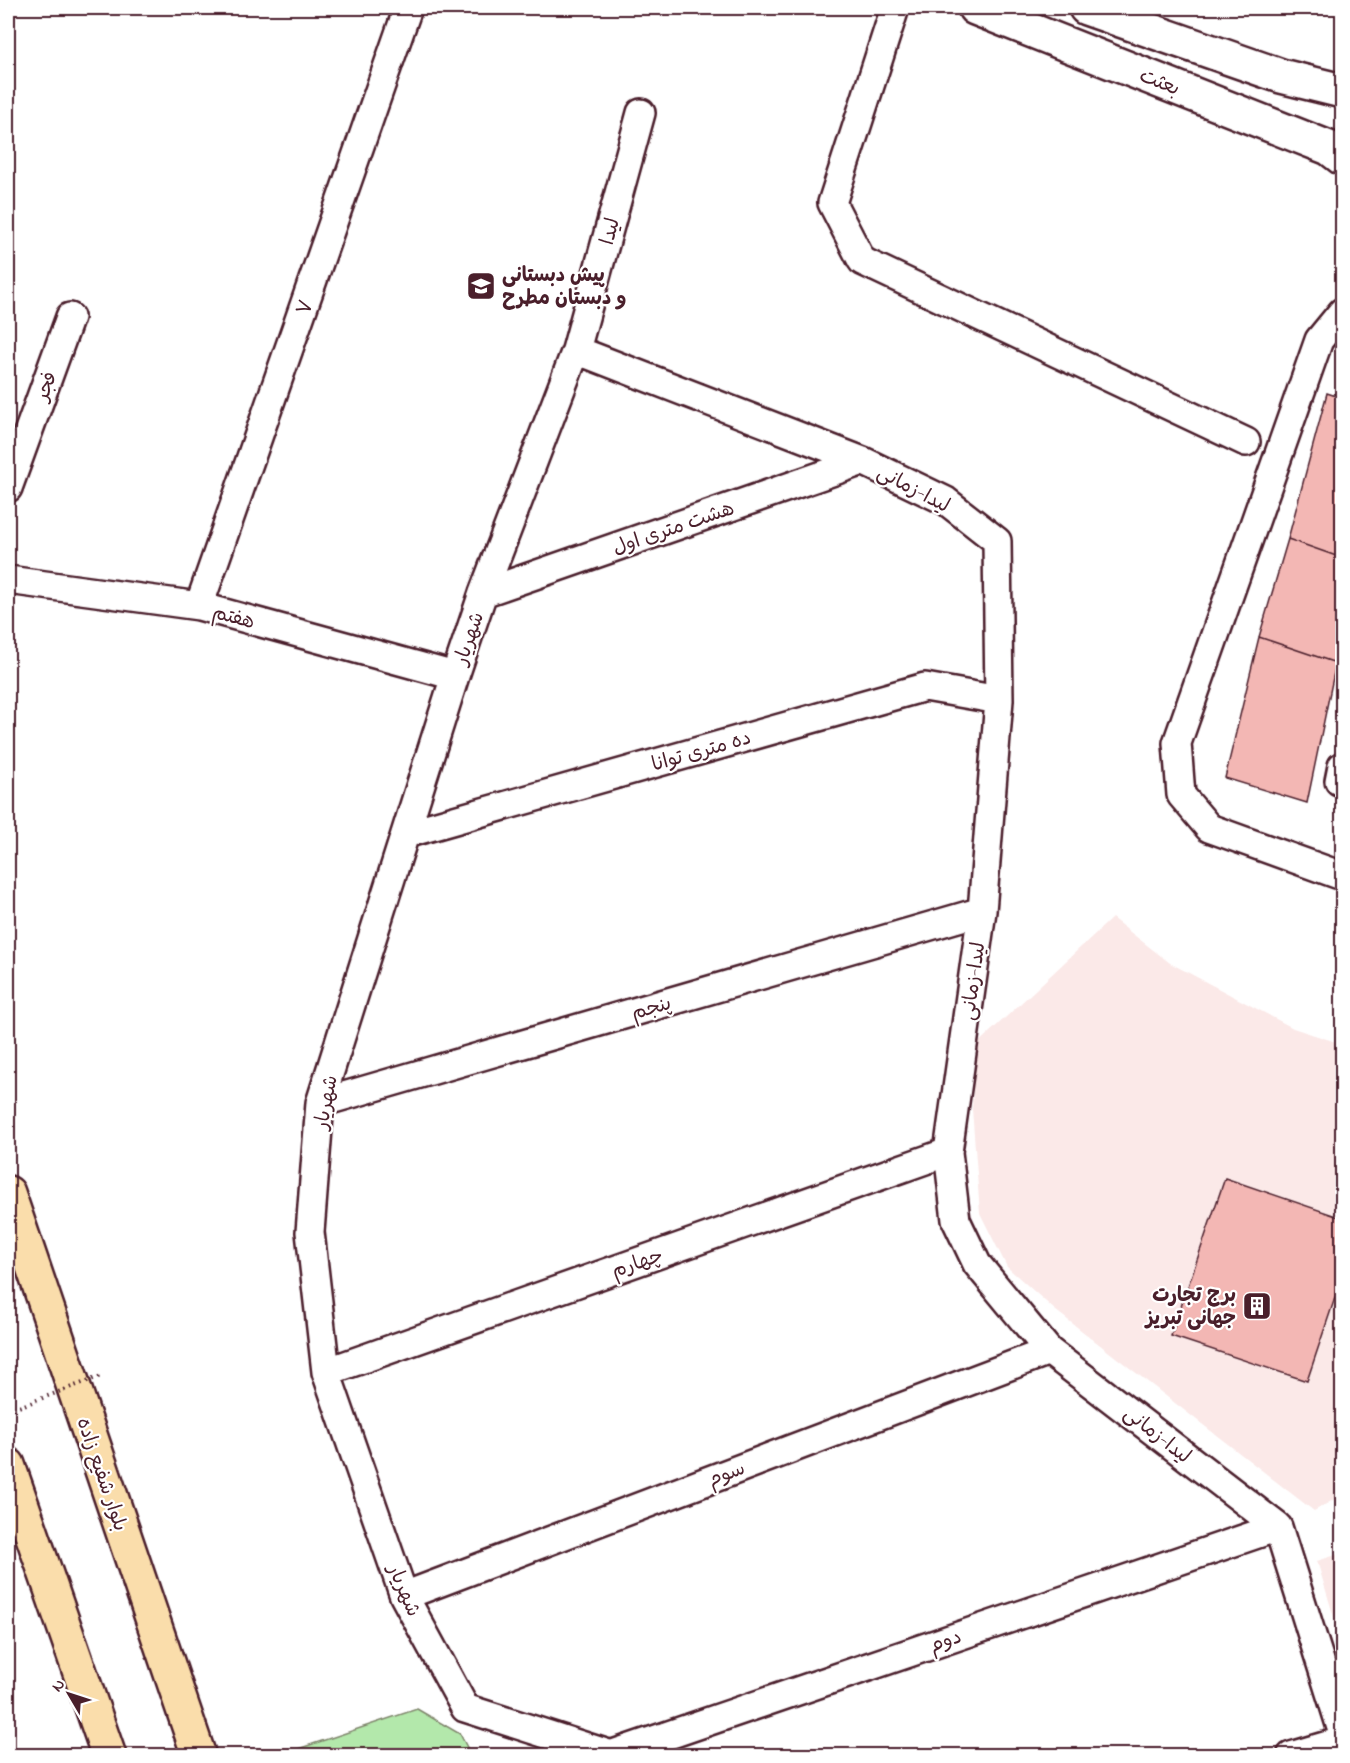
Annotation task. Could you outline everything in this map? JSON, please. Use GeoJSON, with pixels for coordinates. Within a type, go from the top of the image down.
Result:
{"type":"FeatureCollection","features":[{"type":"Feature","properties":{"kind":"main road","name":"بعثت"},"geometry":{"type":"LineString","coordinates":[[975,8],[1329,148],[1342,158]]}},
{"type":"Feature","properties":{"kind":"main road"},"geometry":{"type":"LineString","coordinates":[[1086,8],[1281,76],[1342,91]]}},
{"type":"Feature","properties":{"kind":"main road","name":"بلوار شفیع زاده"},"geometry":{"type":"LineString","coordinates":[[8,1193],[199,1755]]}},
{"type":"Feature","properties":{"kind":"main road"},"geometry":{"type":"LineString","coordinates":[[8,1465],[16,1516],[109,1755]]}},
{"type":"Feature","properties":{"kind":"street","name":"۷"},"geometry":{"type":"LineString","coordinates":[[199,606],[408,8]]}},
{"type":"Feature","properties":{"kind":"street"},"geometry":{"type":"LineString","coordinates":[[894,8],[832,204],[862,261],[1246,442]]}},
{"type":"Feature","properties":{"kind":"street","name":"لیدا"},"geometry":{"type":"LineString","coordinates":[[576,350],[641,113]]}},
{"type":"Feature","properties":{"kind":"street"},"geometry":{"type":"LineString","coordinates":[[1342,312],[1319,340],[1177,743],[1181,795],[1209,828],[1342,876]]}},
{"type":"Feature","properties":{"kind":"street","name":"فجر"},"geometry":{"type":"LineString","coordinates":[[8,488],[70,317]]}},
{"type":"Feature","properties":{"kind":"street","name":"لیدا-زمانی"},"geometry":{"type":"LineString","coordinates":[[576,350],[863,461],[946,501],[997,541],[999,700],[982,911],[948,1152],[956,1220],[977,1264],[1049,1351],[1278,1527]]}},
{"type":"Feature","properties":{"kind":"street","name":"شهریار"},"geometry":{"type":"LineString","coordinates":[[576,350],[483,593],[320,1103],[310,1232],[326,1372],[404,1596],[465,1708],[614,1755]]}},
{"type":"Feature","properties":{"kind":"street","name":"هشت متری اول"},"geometry":{"type":"LineString","coordinates":[[483,593],[863,461]]}},
{"type":"Feature","properties":{"kind":"street","name":"هفتم"},"geometry":{"type":"LineString","coordinates":[[8,580],[199,606],[455,676]]}},
{"type":"Feature","properties":{"kind":"street","name":"ده متری توانا"},"geometry":{"type":"LineString","coordinates":[[405,834],[925,687],[999,700]]}},
{"type":"Feature","properties":{"kind":"street","name":"پنجم"},"geometry":{"type":"LineString","coordinates":[[320,1103],[982,911]]}},
{"type":"Feature","properties":{"kind":"street","name":"چهارم"},"geometry":{"type":"LineString","coordinates":[[326,1372],[948,1152]]}},
{"type":"Feature","properties":{"kind":"street","name":"سوم"},"geometry":{"type":"LineString","coordinates":[[404,1596],[1049,1351]]}},
{"type":"Feature","properties":{"kind":"street"},"geometry":{"type":"LineString","coordinates":[[1278,1527],[1342,1731]]}},
{"type":"Feature","properties":{"kind":"street","name":"دوم"},"geometry":{"type":"LineString","coordinates":[[614,1755],[1278,1527]]}},
{"type":"Feature","properties":{"kind":"street"},"geometry":{"type":"LineString","coordinates":[[1291,1755],[1342,1741]]}},
{"type":"Feature","properties":{"kind":"path"},"geometry":{"type":"LineString","coordinates":[[8,1411],[101,1376]]}},
{"type":"Feature","properties":{"kind":"shaded area"},"geometry":{"type":"Polygon","coordinates":[[[1112,918],[1170,963],[1293,1028],[1342,1044],[1342,1495],[1314,1511],[1055,1310],[1007,1267],[980,1213],[972,1109],[975,1046],[1112,918]]]}},
{"type":"Feature","properties":{"kind":"shaded area"},"geometry":{"type":"Polygon","coordinates":[[[1342,1553],[1342,1644],[1317,1561],[1342,1553]]]}},
{"type":"Feature","properties":{"kind":"green space"},"geometry":{"type":"Polygon","coordinates":[[[417,1709],[460,1734],[471,1755],[280,1755],[417,1709]]]}},
{"type":"Feature","properties":{"kind":"building"},"geometry":{"type":"Polygon","coordinates":[[[1327,393],[1342,398],[1342,558],[1288,539],[1327,393]]]}},
{"type":"Feature","properties":{"kind":"building"},"geometry":{"type":"Polygon","coordinates":[[[1288,539],[1342,558],[1342,639],[1336,663],[1259,637],[1288,539]]]}},
{"type":"Feature","properties":{"kind":"building"},"geometry":{"type":"Polygon","coordinates":[[[1259,637],[1336,663],[1307,803],[1225,778],[1259,637]]]}},
{"type":"Feature","properties":{"kind":"building","name":"برج تجارت جهانی تبریز"},"geometry":{"type":"Polygon","coordinates":[[[1225,1178],[1342,1218],[1342,1277],[1307,1381],[1171,1336],[1225,1178]]]}},
{"type":"Feature","properties":{"kind":"place","name":"پیش دبستانی و دبستان مطرح"},"geometry":{"type":"Point","coordinates":[481,286]}},
{"type":"Feature","properties":{"kind":"place","name":"برج تجارت جهانی تبریز"},"geometry":{"type":"Point","coordinates":[1257,1306]}}]}
